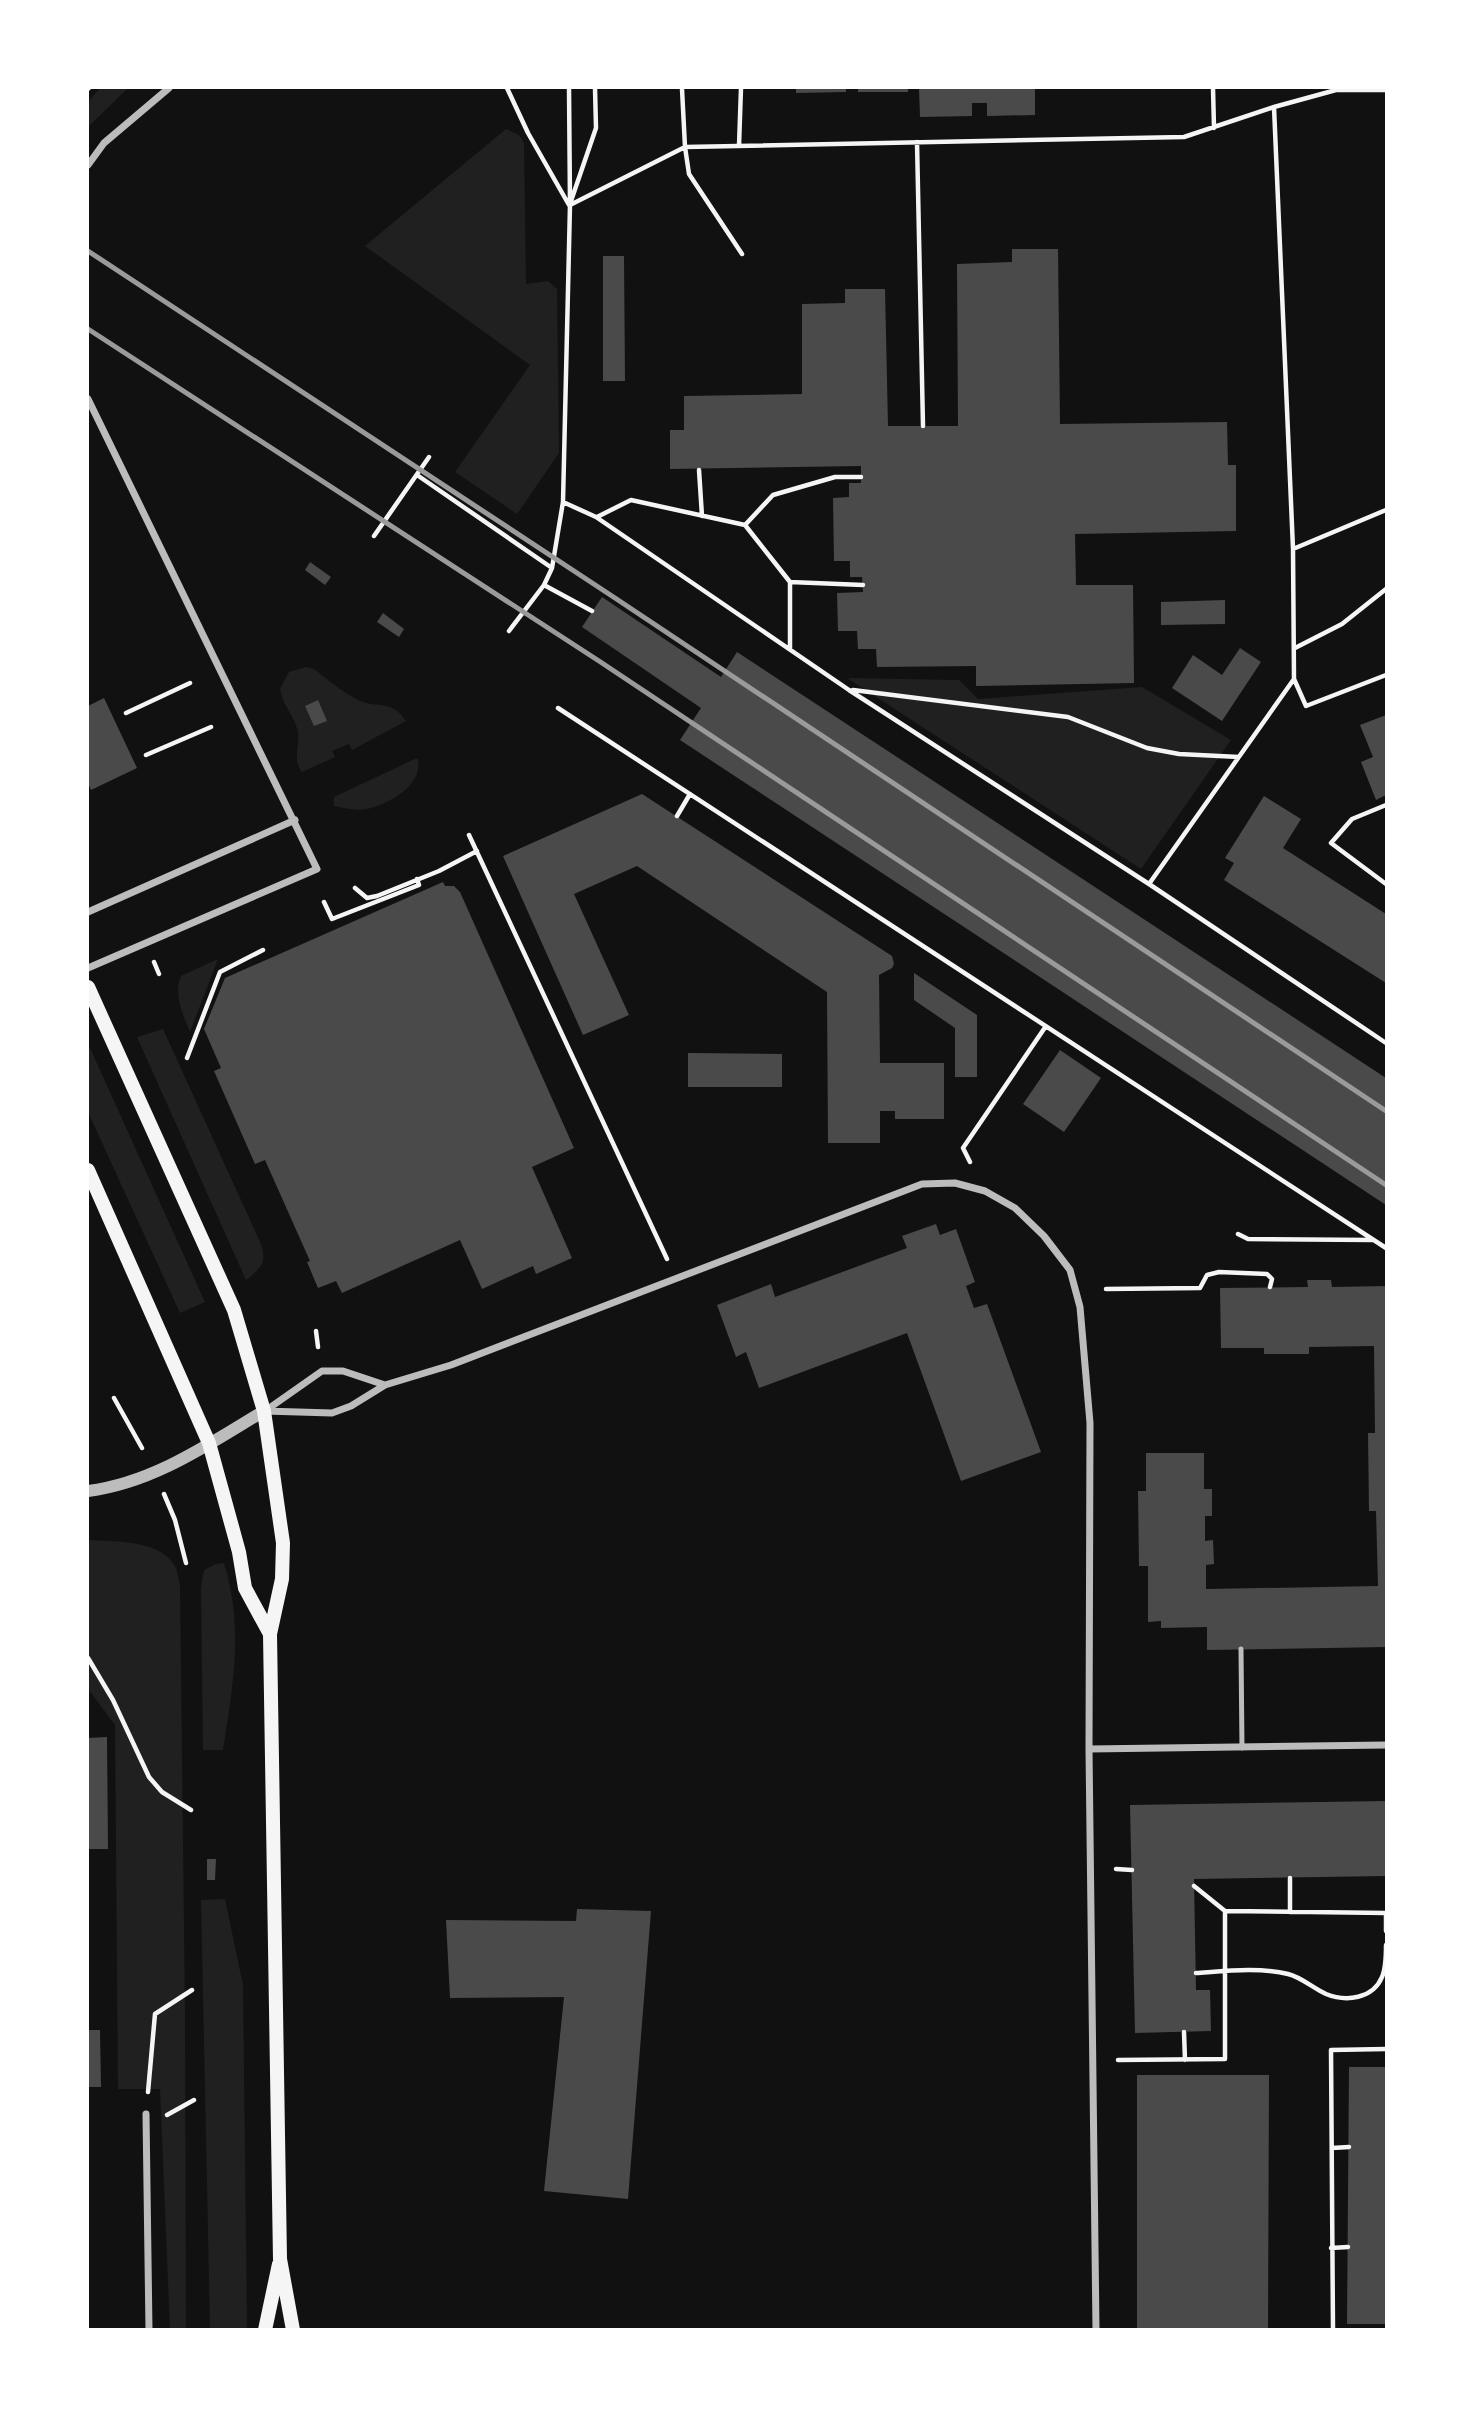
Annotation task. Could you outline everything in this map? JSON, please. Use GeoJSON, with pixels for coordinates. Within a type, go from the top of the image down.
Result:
{"type":"FeatureCollection","features":[{"type":"Feature","properties":{"kind":"main road"},"geometry":{"type":"LineString","coordinates":[[88,987],[234,1310],[264,1411],[283,1543],[282,1579],[270,1634],[280,2259],[293,2329]]}},
{"type":"Feature","properties":{"kind":"main road"},"geometry":{"type":"LineString","coordinates":[[88,1170],[209,1443],[239,1552],[245,1588],[270,1634]]}},
{"type":"Feature","properties":{"kind":"main road"},"geometry":{"type":"LineString","coordinates":[[265,2329],[280,2259]]}},
{"type":"Feature","properties":{"kind":"street"},"geometry":{"type":"LineString","coordinates":[[88,165],[104,143],[169,88]]}},
{"type":"Feature","properties":{"kind":"street"},"geometry":{"type":"LineString","coordinates":[[88,399],[317,869],[88,968]]}},
{"type":"Feature","properties":{"kind":"street"},"geometry":{"type":"LineString","coordinates":[[88,912],[295,820]]}},
{"type":"Feature","properties":{"kind":"street"},"geometry":{"type":"LineString","coordinates":[[264,1411],[332,1413],[351,1406],[385,1385],[451,1365],[922,1184],[955,1183],[985,1191],[1015,1208],[1044,1236],[1070,1270],[1080,1307],[1090,1423],[1089,1749],[1096,2329]]}},
{"type":"Feature","properties":{"kind":"street"},"geometry":{"type":"LineString","coordinates":[[88,1491],[155,1473],[264,1411],[322,1371],[343,1371],[385,1385]]}},
{"type":"Feature","properties":{"kind":"street"},"geometry":{"type":"LineString","coordinates":[[1089,1749],[1387,1745]]}},
{"type":"Feature","properties":{"kind":"street"},"geometry":{"type":"LineString","coordinates":[[146,2114],[149,2329]]}},
{"type":"Feature","properties":{"kind":"lane"},"geometry":{"type":"LineString","coordinates":[[1241,1649],[1242,1748]]}},
{"type":"Feature","properties":{"kind":"path"},"geometry":{"type":"LineString","coordinates":[[507,88],[528,133],[570,205]]}},
{"type":"Feature","properties":{"kind":"path"},"geometry":{"type":"LineString","coordinates":[[509,631],[544,585],[552,568],[563,502],[570,205],[569,88]]}},
{"type":"Feature","properties":{"kind":"path"},"geometry":{"type":"LineString","coordinates":[[570,205],[596,128],[595,88]]}},
{"type":"Feature","properties":{"kind":"path"},"geometry":{"type":"LineString","coordinates":[[739,146],[741,88]]}},
{"type":"Feature","properties":{"kind":"path"},"geometry":{"type":"LineString","coordinates":[[1213,88],[1214,128]]}},
{"type":"Feature","properties":{"kind":"path"},"geometry":{"type":"LineString","coordinates":[[682,89],[689,174],[742,254]]}},
{"type":"Feature","properties":{"kind":"path"},"geometry":{"type":"LineString","coordinates":[[570,205],[685,147],[1184,137],[1336,90],[1387,90]]}},
{"type":"Feature","properties":{"kind":"path"},"geometry":{"type":"LineString","coordinates":[[1274,107],[1293,549],[1294,679],[1306,706],[1387,675]]}},
{"type":"Feature","properties":{"kind":"path"},"geometry":{"type":"LineString","coordinates":[[917,142],[923,426]]}},
{"type":"Feature","properties":{"kind":"path"},"geometry":{"type":"LineString","coordinates":[[374,536],[429,457]]}},
{"type":"Feature","properties":{"kind":"path"},"geometry":{"type":"LineString","coordinates":[[699,470],[702,516]]}},
{"type":"Feature","properties":{"kind":"path"},"geometry":{"type":"LineString","coordinates":[[417,475],[552,568]]}},
{"type":"Feature","properties":{"kind":"path"},"geometry":{"type":"LineString","coordinates":[[745,525],[773,495],[835,477],[861,477]]}},
{"type":"Feature","properties":{"kind":"path"},"geometry":{"type":"LineString","coordinates":[[596,517],[631,500],[745,525],[790,582],[790,650]]}},
{"type":"Feature","properties":{"kind":"path"},"geometry":{"type":"LineString","coordinates":[[563,502],[596,517],[849,690],[1149,884],[1387,1043]]}},
{"type":"Feature","properties":{"kind":"path"},"geometry":{"type":"LineString","coordinates":[[1293,549],[1387,510]]}},
{"type":"Feature","properties":{"kind":"path"},"geometry":{"type":"LineString","coordinates":[[790,582],[863,585]]}},
{"type":"Feature","properties":{"kind":"path"},"geometry":{"type":"LineString","coordinates":[[544,585],[592,611]]}},
{"type":"Feature","properties":{"kind":"path"},"geometry":{"type":"LineString","coordinates":[[1295,648],[1342,624],[1387,589]]}},
{"type":"Feature","properties":{"kind":"path"},"geometry":{"type":"LineString","coordinates":[[1149,884],[1294,679]]}},
{"type":"Feature","properties":{"kind":"path"},"geometry":{"type":"LineString","coordinates":[[126,713],[190,683]]}},
{"type":"Feature","properties":{"kind":"path"},"geometry":{"type":"LineString","coordinates":[[849,690],[1068,717],[1147,748],[1179,754],[1239,757]]}},
{"type":"Feature","properties":{"kind":"path"},"geometry":{"type":"LineString","coordinates":[[558,708],[1387,1248]]}},
{"type":"Feature","properties":{"kind":"path"},"geometry":{"type":"LineString","coordinates":[[146,755],[211,727]]}},
{"type":"Feature","properties":{"kind":"path"},"geometry":{"type":"LineString","coordinates":[[677,816],[690,794]]}},
{"type":"Feature","properties":{"kind":"path"},"geometry":{"type":"LineString","coordinates":[[1387,805],[1352,819],[1331,843],[1387,884]]}},
{"type":"Feature","properties":{"kind":"path"},"geometry":{"type":"LineString","coordinates":[[469,835],[661,1245]]}},
{"type":"Feature","properties":{"kind":"path"},"geometry":{"type":"LineString","coordinates":[[355,888],[367,898],[377,897],[477,851]]}},
{"type":"Feature","properties":{"kind":"path"},"geometry":{"type":"LineString","coordinates":[[324,902],[332,919],[419,885],[416,879]]}},
{"type":"Feature","properties":{"kind":"path"},"geometry":{"type":"LineString","coordinates":[[187,1058],[220,972],[263,950]]}},
{"type":"Feature","properties":{"kind":"path"},"geometry":{"type":"LineString","coordinates":[[985,1191],[963,1148],[1046,1026]]}},
{"type":"Feature","properties":{"kind":"path"},"geometry":{"type":"LineString","coordinates":[[1238,1234],[1248,1239],[1374,1240]]}},
{"type":"Feature","properties":{"kind":"path"},"geometry":{"type":"LineString","coordinates":[[1106,1289],[1200,1288],[1207,1275],[1219,1272],[1267,1275],[1272,1279],[1270,1287]]}},
{"type":"Feature","properties":{"kind":"path"},"geometry":{"type":"LineString","coordinates":[[114,1398],[155,1473],[175,1520],[186,1563]]}},
{"type":"Feature","properties":{"kind":"path"},"geometry":{"type":"LineString","coordinates":[[88,1658],[113,1700],[149,1777],[162,1792],[191,1810]]}},
{"type":"Feature","properties":{"kind":"path"},"geometry":{"type":"LineString","coordinates":[[1116,1869],[1132,1870]]}},
{"type":"Feature","properties":{"kind":"path"},"geometry":{"type":"LineString","coordinates":[[1290,1878],[1290,1912]]}},
{"type":"Feature","properties":{"kind":"path"},"geometry":{"type":"LineString","coordinates":[[1194,1886],[1225,1912],[1386,1913],[1387,1931]]}},
{"type":"Feature","properties":{"kind":"path"},"geometry":{"type":"LineString","coordinates":[[1118,2060],[1224,2059],[1225,1912]]}},
{"type":"Feature","properties":{"kind":"path"},"geometry":{"type":"LineString","coordinates":[[1196,1973],[1268,1971],[1290,1974],[1342,1999],[1360,1997],[1375,1989],[1382,1977],[1387,1945]]}},
{"type":"Feature","properties":{"kind":"path"},"geometry":{"type":"LineString","coordinates":[[146,2114],[155,2014],[192,1990]]}},
{"type":"Feature","properties":{"kind":"path"},"geometry":{"type":"LineString","coordinates":[[1184,2032],[1185,2060]]}},
{"type":"Feature","properties":{"kind":"path"},"geometry":{"type":"LineString","coordinates":[[1333,2329],[1331,2050],[1387,2049]]}},
{"type":"Feature","properties":{"kind":"path"},"geometry":{"type":"LineString","coordinates":[[1332,2148],[1349,2147]]}},
{"type":"Feature","properties":{"kind":"path"},"geometry":{"type":"LineString","coordinates":[[1331,2248],[1348,2247]]}},
{"type":"Feature","properties":{"kind":"shaded area"},"geometry":{"type":"Polygon","coordinates":[[[100,88],[128,88],[88,127],[88,102],[100,88]]]}},
{"type":"Feature","properties":{"kind":"shaded area"},"geometry":{"type":"Polygon","coordinates":[[[506,129],[519,135],[524,143],[526,284],[548,281],[557,289],[559,453],[517,514],[455,472],[530,365],[365,246],[506,129]]]}},
{"type":"Feature","properties":{"kind":"shaded area"},"geometry":{"type":"Polygon","coordinates":[[[306,667],[314,669],[356,699],[394,709],[406,721],[352,750],[349,744],[332,751],[335,757],[302,772],[297,757],[298,732],[280,689],[289,672],[306,667]]]}},
{"type":"Feature","properties":{"kind":"shaded area"},"geometry":{"type":"Polygon","coordinates":[[[847,678],[959,680],[978,699],[1142,687],[1231,740],[1141,869],[847,678]]]}},
{"type":"Feature","properties":{"kind":"shaded area"},"geometry":{"type":"Polygon","coordinates":[[[418,759],[418,769],[415,778],[394,798],[363,810],[334,806],[334,797],[418,759]]]}},
{"type":"Feature","properties":{"kind":"shaded area"},"geometry":{"type":"Polygon","coordinates":[[[218,959],[190,1032],[178,998],[181,976],[218,959]]]}},
{"type":"Feature","properties":{"kind":"shaded area"},"geometry":{"type":"Polygon","coordinates":[[[163,1029],[261,1244],[263,1261],[256,1272],[246,1280],[137,1037],[163,1029]]]}},
{"type":"Feature","properties":{"kind":"shaded area"},"geometry":{"type":"Polygon","coordinates":[[[90,1048],[205,1302],[180,1313],[88,1112],[90,1048]]]}},
{"type":"Feature","properties":{"kind":"shaded area"},"geometry":{"type":"Polygon","coordinates":[[[88,1540],[137,1544],[160,1552],[176,1568],[180,1584],[186,2329],[170,2329],[160,2089],[118,2089],[115,1725],[88,1689],[88,1540]]]}},
{"type":"Feature","properties":{"kind":"shaded area"},"geometry":{"type":"Polygon","coordinates":[[[224,1563],[234,1610],[233,1679],[223,1750],[203,1750],[201,1588],[204,1570],[224,1563]]]}},
{"type":"Feature","properties":{"kind":"shaded area"},"geometry":{"type":"Polygon","coordinates":[[[225,1899],[243,1985],[247,2328],[213,2330],[210,2327],[201,1900],[225,1899]]]}},
{"type":"Feature","properties":{"kind":"building"},"geometry":{"type":"Polygon","coordinates":[[[796,88],[846,88],[846,92],[796,93],[796,88]]]}},
{"type":"Feature","properties":{"kind":"building"},"geometry":{"type":"Polygon","coordinates":[[[858,88],[908,88],[908,92],[858,92],[858,88]]]}},
{"type":"Feature","properties":{"kind":"building"},"geometry":{"type":"Polygon","coordinates":[[[919,88],[1035,88],[1035,115],[987,116],[987,103],[972,103],[972,116],[920,117],[919,88]]]}},
{"type":"Feature","properties":{"kind":"building"},"geometry":{"type":"Polygon","coordinates":[[[1012,249],[1058,249],[1060,424],[1227,422],[1228,465],[1236,465],[1236,531],[1075,534],[1076,585],[1133,585],[1134,683],[976,686],[976,666],[877,667],[876,649],[858,649],[857,631],[838,631],[837,593],[863,592],[862,577],[850,577],[850,561],[834,561],[833,498],[849,497],[849,483],[861,483],[861,466],[670,469],[670,430],[684,430],[684,396],[802,394],[802,304],[845,303],[845,289],[885,289],[888,426],[958,426],[957,264],[1012,262],[1012,249]]]}},
{"type":"Feature","properties":{"kind":"building"},"geometry":{"type":"Polygon","coordinates":[[[603,256],[624,256],[625,381],[603,381],[603,256]]]}},
{"type":"Feature","properties":{"kind":"building"},"geometry":{"type":"Polygon","coordinates":[[[310,562],[331,577],[325,585],[305,570],[310,562]]]}},
{"type":"Feature","properties":{"kind":"building"},"geometry":{"type":"Polygon","coordinates":[[[602,597],[721,677],[737,652],[1386,1078],[1386,1205],[680,740],[701,708],[582,627],[602,597]]]}},
{"type":"Feature","properties":{"kind":"building"},"geometry":{"type":"Polygon","coordinates":[[[1225,600],[1225,624],[1161,625],[1161,602],[1225,600]]]}},
{"type":"Feature","properties":{"kind":"building"},"geometry":{"type":"Polygon","coordinates":[[[383,613],[404,629],[399,637],[377,622],[383,613]]]}},
{"type":"Feature","properties":{"kind":"building"},"geometry":{"type":"Polygon","coordinates":[[[1240,648],[1261,662],[1222,721],[1172,688],[1193,655],[1222,675],[1240,648]]]}},
{"type":"Feature","properties":{"kind":"building"},"geometry":{"type":"Polygon","coordinates":[[[104,698],[137,768],[91,790],[88,783],[88,706],[104,698]]]}},
{"type":"Feature","properties":{"kind":"building"},"geometry":{"type":"Polygon","coordinates":[[[318,700],[327,721],[314,726],[305,706],[318,700]]]}},
{"type":"Feature","properties":{"kind":"building"},"geometry":{"type":"Polygon","coordinates":[[[1386,715],[1386,795],[1376,800],[1361,762],[1373,757],[1360,725],[1386,715]]]}},
{"type":"Feature","properties":{"kind":"building"},"geometry":{"type":"Polygon","coordinates":[[[642,794],[892,956],[892,968],[879,975],[880,1063],[944,1063],[944,1119],[895,1119],[895,1111],[880,1111],[880,1143],[828,1143],[827,992],[637,866],[574,894],[629,1015],[583,1035],[503,856],[642,794]]]}},
{"type":"Feature","properties":{"kind":"building"},"geometry":{"type":"Polygon","coordinates":[[[1264,796],[1301,819],[1283,848],[1386,914],[1386,983],[1224,880],[1234,863],[1225,858],[1264,796]]]}},
{"type":"Feature","properties":{"kind":"building"},"geometry":{"type":"Polygon","coordinates":[[[443,882],[445,886],[454,886],[460,892],[574,1148],[532,1167],[572,1258],[536,1274],[533,1266],[482,1289],[460,1240],[342,1293],[336,1281],[318,1288],[307,1262],[310,1261],[265,1160],[255,1164],[214,1071],[221,1068],[204,1029],[225,978],[443,882]]]}},
{"type":"Feature","properties":{"kind":"building"},"geometry":{"type":"Polygon","coordinates":[[[914,973],[977,1015],[977,1077],[955,1077],[955,1028],[914,1000],[914,973]]]}},
{"type":"Feature","properties":{"kind":"building"},"geometry":{"type":"Polygon","coordinates":[[[1060,1050],[1101,1078],[1064,1132],[1023,1104],[1060,1050]]]}},
{"type":"Feature","properties":{"kind":"building"},"geometry":{"type":"Polygon","coordinates":[[[688,1053],[782,1054],[782,1087],[688,1087],[688,1053]]]}},
{"type":"Feature","properties":{"kind":"building"},"geometry":{"type":"Polygon","coordinates":[[[936,1224],[940,1235],[956,1229],[975,1282],[966,1286],[974,1308],[987,1304],[1041,1452],[961,1481],[907,1333],[759,1388],[746,1352],[736,1357],[717,1305],[771,1284],[775,1297],[907,1248],[902,1236],[936,1224]]]}},
{"type":"Feature","properties":{"kind":"building"},"geometry":{"type":"Polygon","coordinates":[[[1307,1280],[1331,1280],[1332,1287],[1386,1286],[1386,1647],[1207,1650],[1207,1627],[1161,1628],[1161,1621],[1148,1622],[1148,1566],[1139,1566],[1138,1491],[1146,1491],[1146,1453],[1204,1453],[1204,1489],[1212,1489],[1212,1516],[1205,1516],[1205,1541],[1213,1540],[1214,1564],[1206,1565],[1206,1589],[1378,1586],[1376,1511],[1369,1511],[1368,1433],[1375,1433],[1374,1346],[1309,1347],[1309,1354],[1264,1354],[1264,1348],[1221,1348],[1220,1288],[1308,1287],[1307,1280]]]}},
{"type":"Feature","properties":{"kind":"building"},"geometry":{"type":"Polygon","coordinates":[[[107,1737],[108,1849],[88,1849],[88,1738],[107,1737]]]}},
{"type":"Feature","properties":{"kind":"building"},"geometry":{"type":"Polygon","coordinates":[[[1386,1801],[1386,1876],[1194,1879],[1196,1990],[1210,1990],[1211,2031],[1135,2033],[1130,1805],[1386,1801]]]}},
{"type":"Feature","properties":{"kind":"building"},"geometry":{"type":"Polygon","coordinates":[[[207,1859],[216,1859],[215,1880],[207,1880],[207,1859]]]}},
{"type":"Feature","properties":{"kind":"building"},"geometry":{"type":"Polygon","coordinates":[[[577,1909],[651,1911],[628,2199],[544,2191],[564,1997],[450,1998],[446,1920],[576,1921],[577,1909]]]}},
{"type":"Feature","properties":{"kind":"building"},"geometry":{"type":"Polygon","coordinates":[[[88,2030],[100,2030],[101,2087],[88,2087],[88,2030]]]}},
{"type":"Feature","properties":{"kind":"building"},"geometry":{"type":"Polygon","coordinates":[[[1349,2067],[1386,2067],[1386,2324],[1347,2324],[1349,2067]]]}},
{"type":"Feature","properties":{"kind":"building"},"geometry":{"type":"Polygon","coordinates":[[[1137,2075],[1269,2075],[1268,2330],[1137,2330],[1137,2075]]]}},
{"type":"Feature","properties":{"kind":"railway"},"geometry":{"type":"LineString","coordinates":[[88,251],[1386,1111]]}},
{"type":"Feature","properties":{"kind":"railway"},"geometry":{"type":"LineString","coordinates":[[88,329],[599,661],[1386,1185]]}}]}
